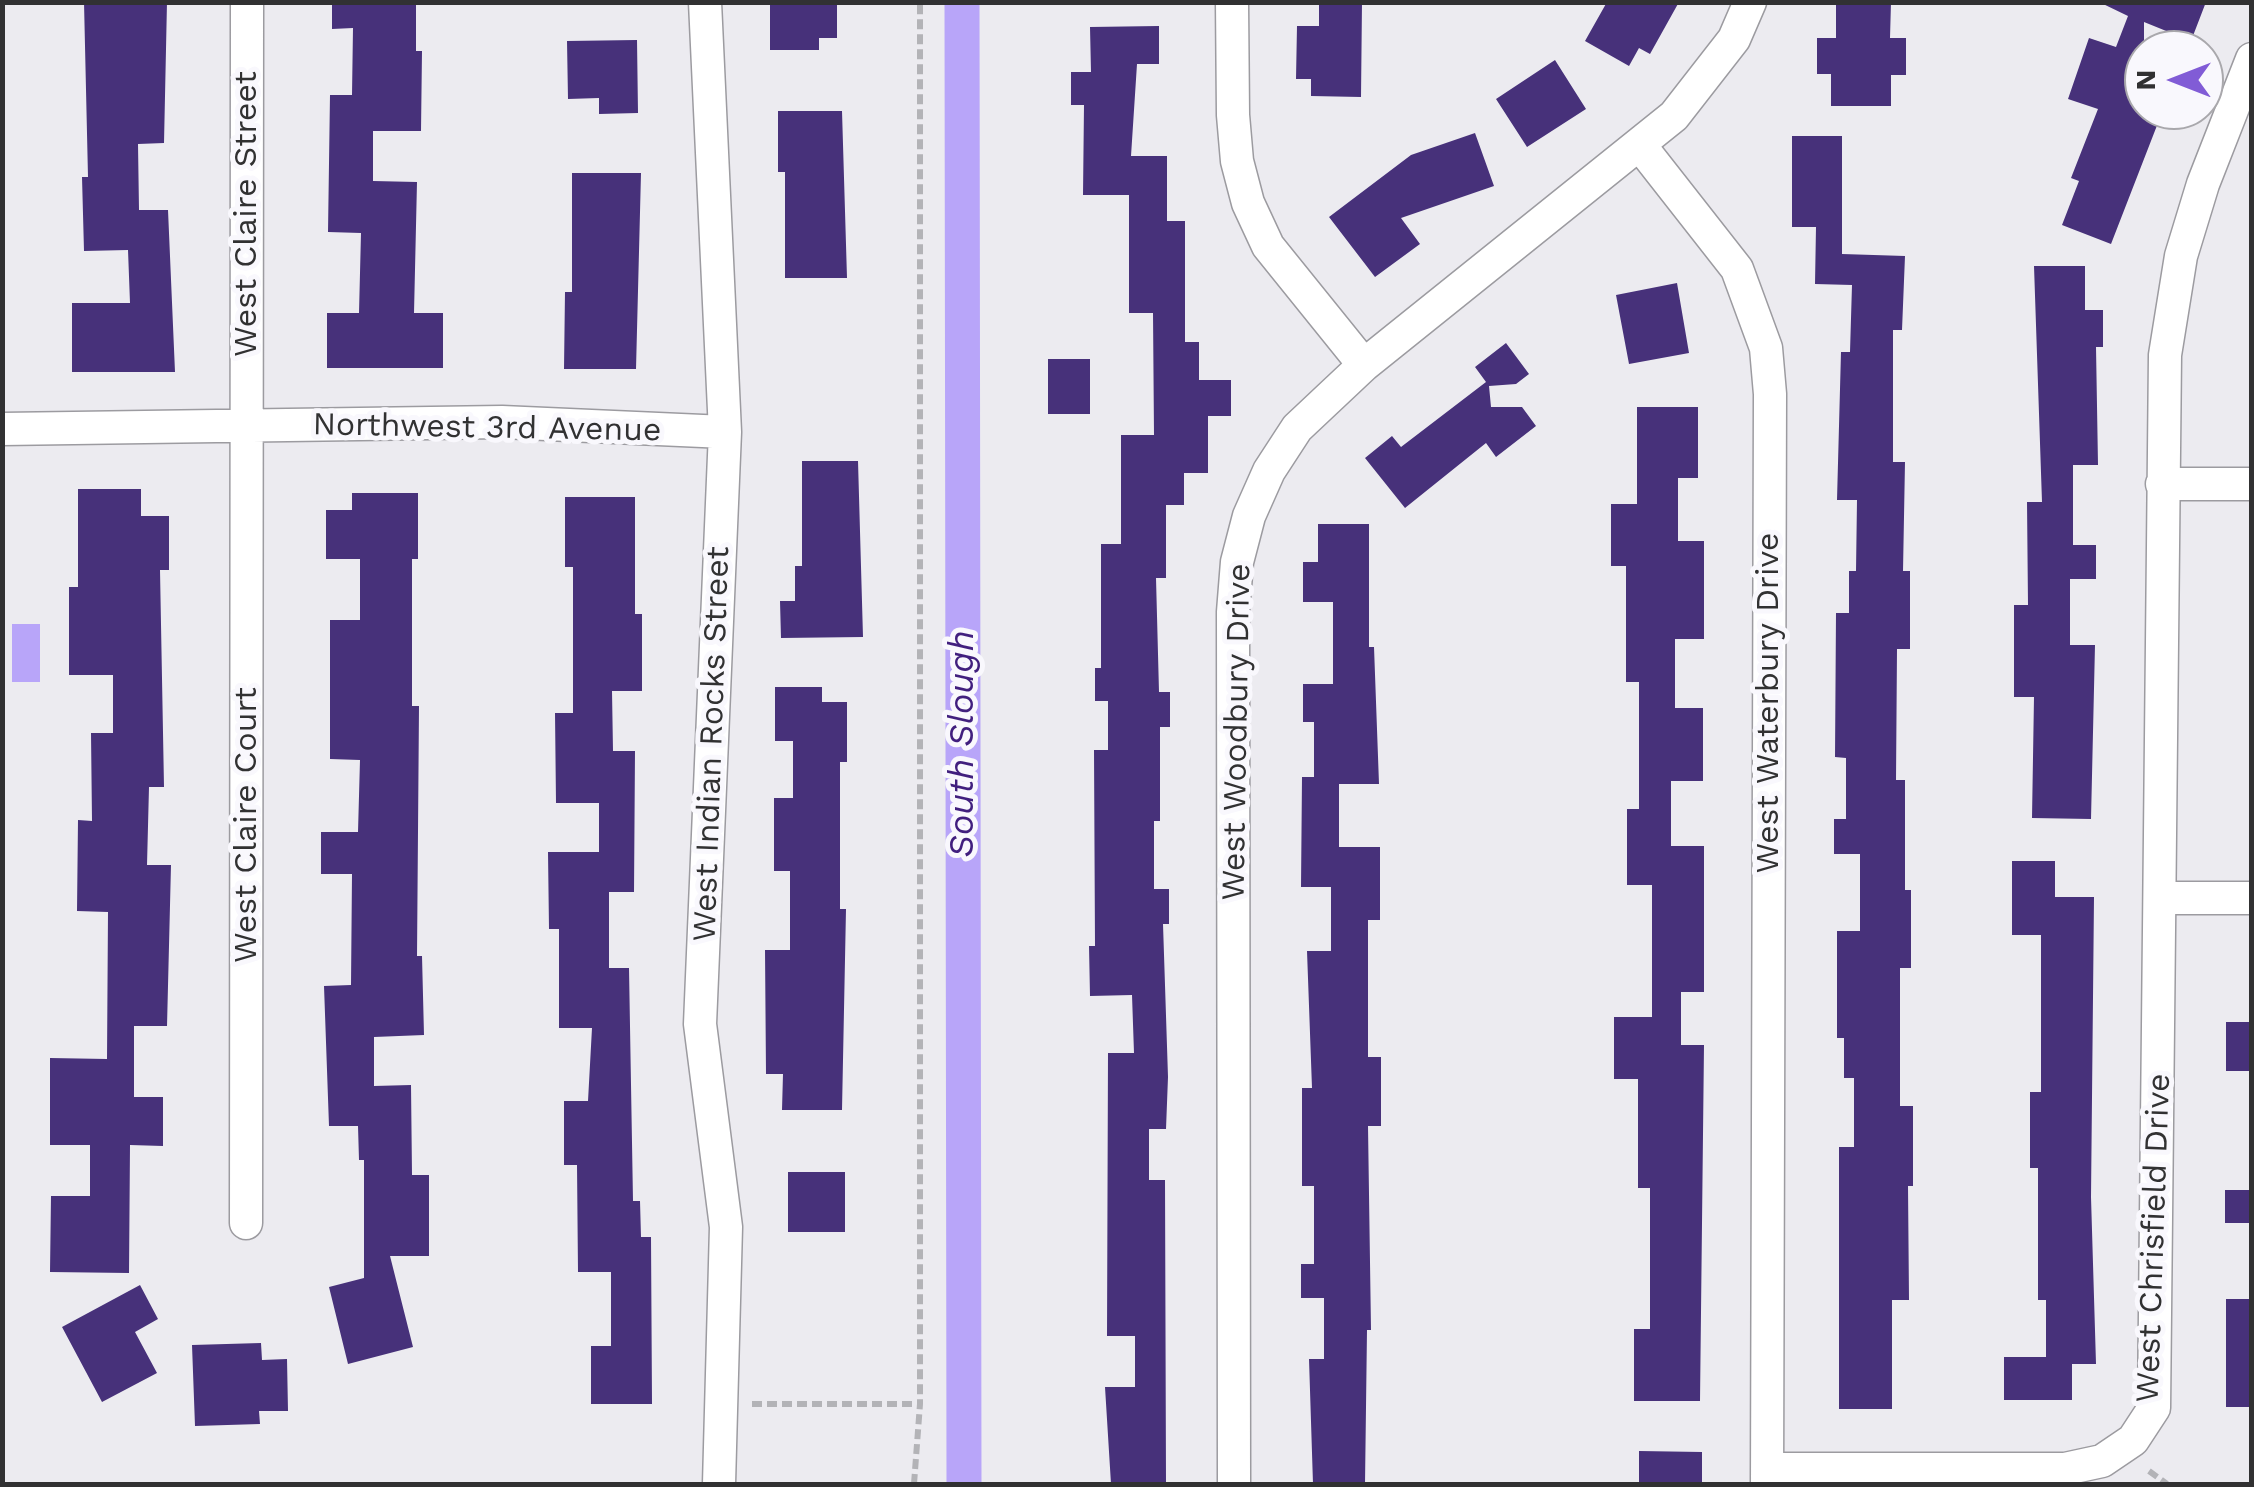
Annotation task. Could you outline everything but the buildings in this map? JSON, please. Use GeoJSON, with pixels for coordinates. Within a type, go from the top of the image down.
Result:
{"type":"FeatureCollection","features":[{"type":"Feature","properties":{"kind":"street","name":"West Claire Street"},"geometry":{"type":"LineString","coordinates":[[247,2],[248,426]]}},
{"type":"Feature","properties":{"kind":"street","name":"West Indian Rocks Street"},"geometry":{"type":"LineString","coordinates":[[705,2],[725,432],[700,1024],[726,1227],[719,1484]]}},
{"type":"Feature","properties":{"kind":"street"},"geometry":{"type":"LineString","coordinates":[[1232,2],[1232,115],[1237,161],[1248,203],[1268,246],[1364,365]]}},
{"type":"Feature","properties":{"kind":"street"},"geometry":{"type":"LineString","coordinates":[[1639,144],[1674,116],[1706,80],[1734,40],[1750,2]]}},
{"type":"Feature","properties":{"kind":"street","name":"West Chrisfield Drive"},"geometry":{"type":"LineString","coordinates":[[1767,1477],[2065,1469],[2102,1462],[2133,1440],[2154,1408],[2164,355],[2173,293],[2203,184],[2252,59]]}},
{"type":"Feature","properties":{"kind":"street","name":"West Woodbury Drive"},"geometry":{"type":"LineString","coordinates":[[1234,1484],[1233,612],[1237,562],[1249,516],[1269,471],[1296,428],[1364,365],[1639,144]]}},
{"type":"Feature","properties":{"kind":"street","name":"West Waterbury Drive"},"geometry":{"type":"LineString","coordinates":[[1639,144],[1737,269],[1756,312],[1769,379],[1767,1477]]}},
{"type":"Feature","properties":{"kind":"street","name":"Northwest 3rd Avenue"},"geometry":{"type":"LineString","coordinates":[[2,428],[502,422],[725,432]]}},
{"type":"Feature","properties":{"kind":"street","name":"West Claire Court"},"geometry":{"type":"LineString","coordinates":[[246,1224],[248,426]]}},
{"type":"Feature","properties":{"kind":"street"},"geometry":{"type":"LineString","coordinates":[[2162,484],[2252,484]]}},
{"type":"Feature","properties":{"kind":"street"},"geometry":{"type":"LineString","coordinates":[[2161,898],[2252,898]]}},
{"type":"Feature","properties":{"kind":"path"},"geometry":{"type":"LineString","coordinates":[[914,1484],[920,1404],[920,2]]}},
{"type":"Feature","properties":{"kind":"path"},"geometry":{"type":"LineString","coordinates":[[751,1404],[920,1404]]}},
{"type":"Feature","properties":{"kind":"path"},"geometry":{"type":"LineString","coordinates":[[2150,1471],[2167,1484]]}},
{"type":"Feature","properties":{"kind":"shaded area"},"geometry":{"type":"Polygon","coordinates":[[[12,624],[40,624],[40,682],[12,682],[12,624]]]}},
{"type":"Feature","properties":{"kind":"waterway","name":"South Slough"},"geometry":{"type":"LineString","coordinates":[[962,2],[964,1484]]}}]}
